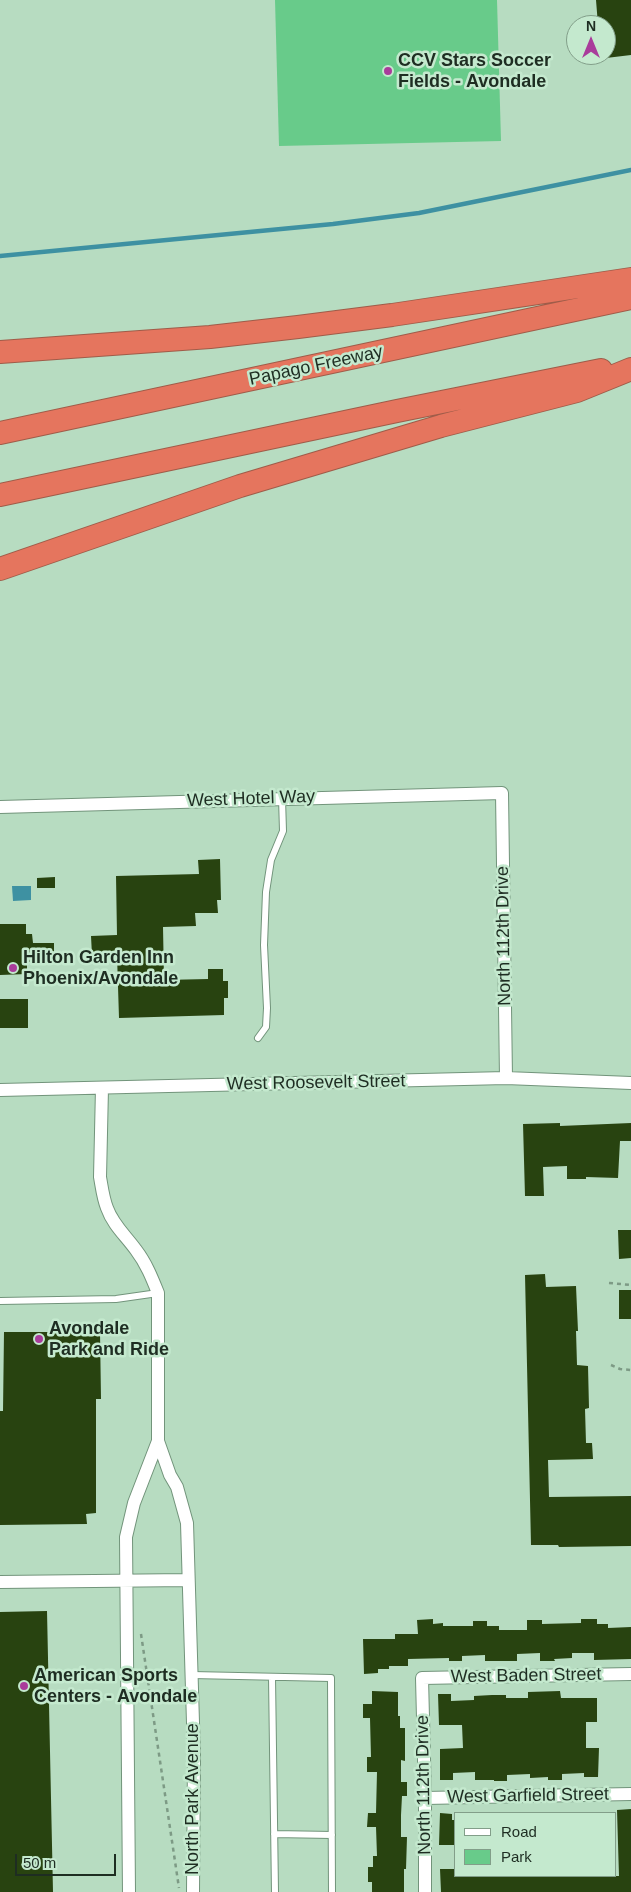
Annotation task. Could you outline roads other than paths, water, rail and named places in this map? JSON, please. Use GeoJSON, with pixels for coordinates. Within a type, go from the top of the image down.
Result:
{"type":"FeatureCollection","features":[{"type":"Feature","properties":{"kind":"highway"},"geometry":{"type":"LineString","coordinates":[[0,352],[210,337],[298,327],[631,279]]}},
{"type":"Feature","properties":{"kind":"highway","name":"Papago Freeway"},"geometry":{"type":"LineString","coordinates":[[0,434],[631,298]]}},
{"type":"Feature","properties":{"kind":"highway"},"geometry":{"type":"LineString","coordinates":[[0,495],[397,410],[631,364]]}},
{"type":"Feature","properties":{"kind":"highway"},"geometry":{"type":"LineString","coordinates":[[0,569],[240,486],[441,426],[577,391],[631,369]]}},
{"type":"Feature","properties":{"kind":"street","name":"West Hotel Way"},"geometry":{"type":"LineString","coordinates":[[0,807],[502,793]]}},
{"type":"Feature","properties":{"kind":"street","name":"North 112th Drive"},"geometry":{"type":"LineString","coordinates":[[502,793],[506,1078]]}},
{"type":"Feature","properties":{"kind":"street","name":"West Roosevelt Street"},"geometry":{"type":"LineString","coordinates":[[0,1090],[506,1078],[631,1083]]}},
{"type":"Feature","properties":{"kind":"street","name":"North Park Avenue"},"geometry":{"type":"LineString","coordinates":[[102,1088],[100,1177],[107,1209],[115,1225],[136,1250],[146,1266],[158,1293],[158,1441],[170,1475],[177,1488],[187,1523],[188,1580],[191,1606],[194,1756],[193,1892]]}},
{"type":"Feature","properties":{"kind":"street","name":"North Park Avenue"},"geometry":{"type":"LineString","coordinates":[[129,1892],[126,1537],[131,1514],[158,1441]]}},
{"type":"Feature","properties":{"kind":"street"},"geometry":{"type":"LineString","coordinates":[[0,1582],[188,1580]]}},
{"type":"Feature","properties":{"kind":"street","name":"West Baden Street"},"geometry":{"type":"LineString","coordinates":[[422,1678],[631,1674]]}},
{"type":"Feature","properties":{"kind":"street","name":"North 112th Drive"},"geometry":{"type":"LineString","coordinates":[[422,1678],[425,1892]]}},
{"type":"Feature","properties":{"kind":"street","name":"West Garfield Street"},"geometry":{"type":"LineString","coordinates":[[425,1798],[631,1794]]}},
{"type":"Feature","properties":{"kind":"lane"},"geometry":{"type":"LineString","coordinates":[[258,1038],[266,1027],[265,900],[271,860],[283,831],[282,798]]}},
{"type":"Feature","properties":{"kind":"lane"},"geometry":{"type":"LineString","coordinates":[[0,1301],[116,1299],[158,1293]]}},
{"type":"Feature","properties":{"kind":"lane"},"geometry":{"type":"LineString","coordinates":[[192,1675],[331,1678],[332,1892]]}},
{"type":"Feature","properties":{"kind":"lane"},"geometry":{"type":"LineString","coordinates":[[272,1677],[275,1892]]}},
{"type":"Feature","properties":{"kind":"lane"},"geometry":{"type":"LineString","coordinates":[[274,1834],[332,1835]]}},
{"type":"Feature","properties":{"kind":"water"},"geometry":{"type":"Polygon","coordinates":[[[12,886],[31,886],[31,900],[13,901],[12,886]]]}},
{"type":"Feature","properties":{"kind":"waterway"},"geometry":{"type":"LineString","coordinates":[[0,256],[333,224],[419,213],[631,170]]}},
{"type":"Feature","properties":{"kind":"place","name":"CCV Stars Soccer Fields - Avondale"},"geometry":{"type":"Point","coordinates":[388,71]}},
{"type":"Feature","properties":{"kind":"place","name":"Hilton Garden Inn Phoenix/Avondale"},"geometry":{"type":"Point","coordinates":[13,968]}},
{"type":"Feature","properties":{"kind":"place","name":"Avondale Park and Ride"},"geometry":{"type":"Point","coordinates":[39,1339]}},
{"type":"Feature","properties":{"kind":"place","name":"American Sports Centers - Avondale"},"geometry":{"type":"Point","coordinates":[24,1686]}}]}
